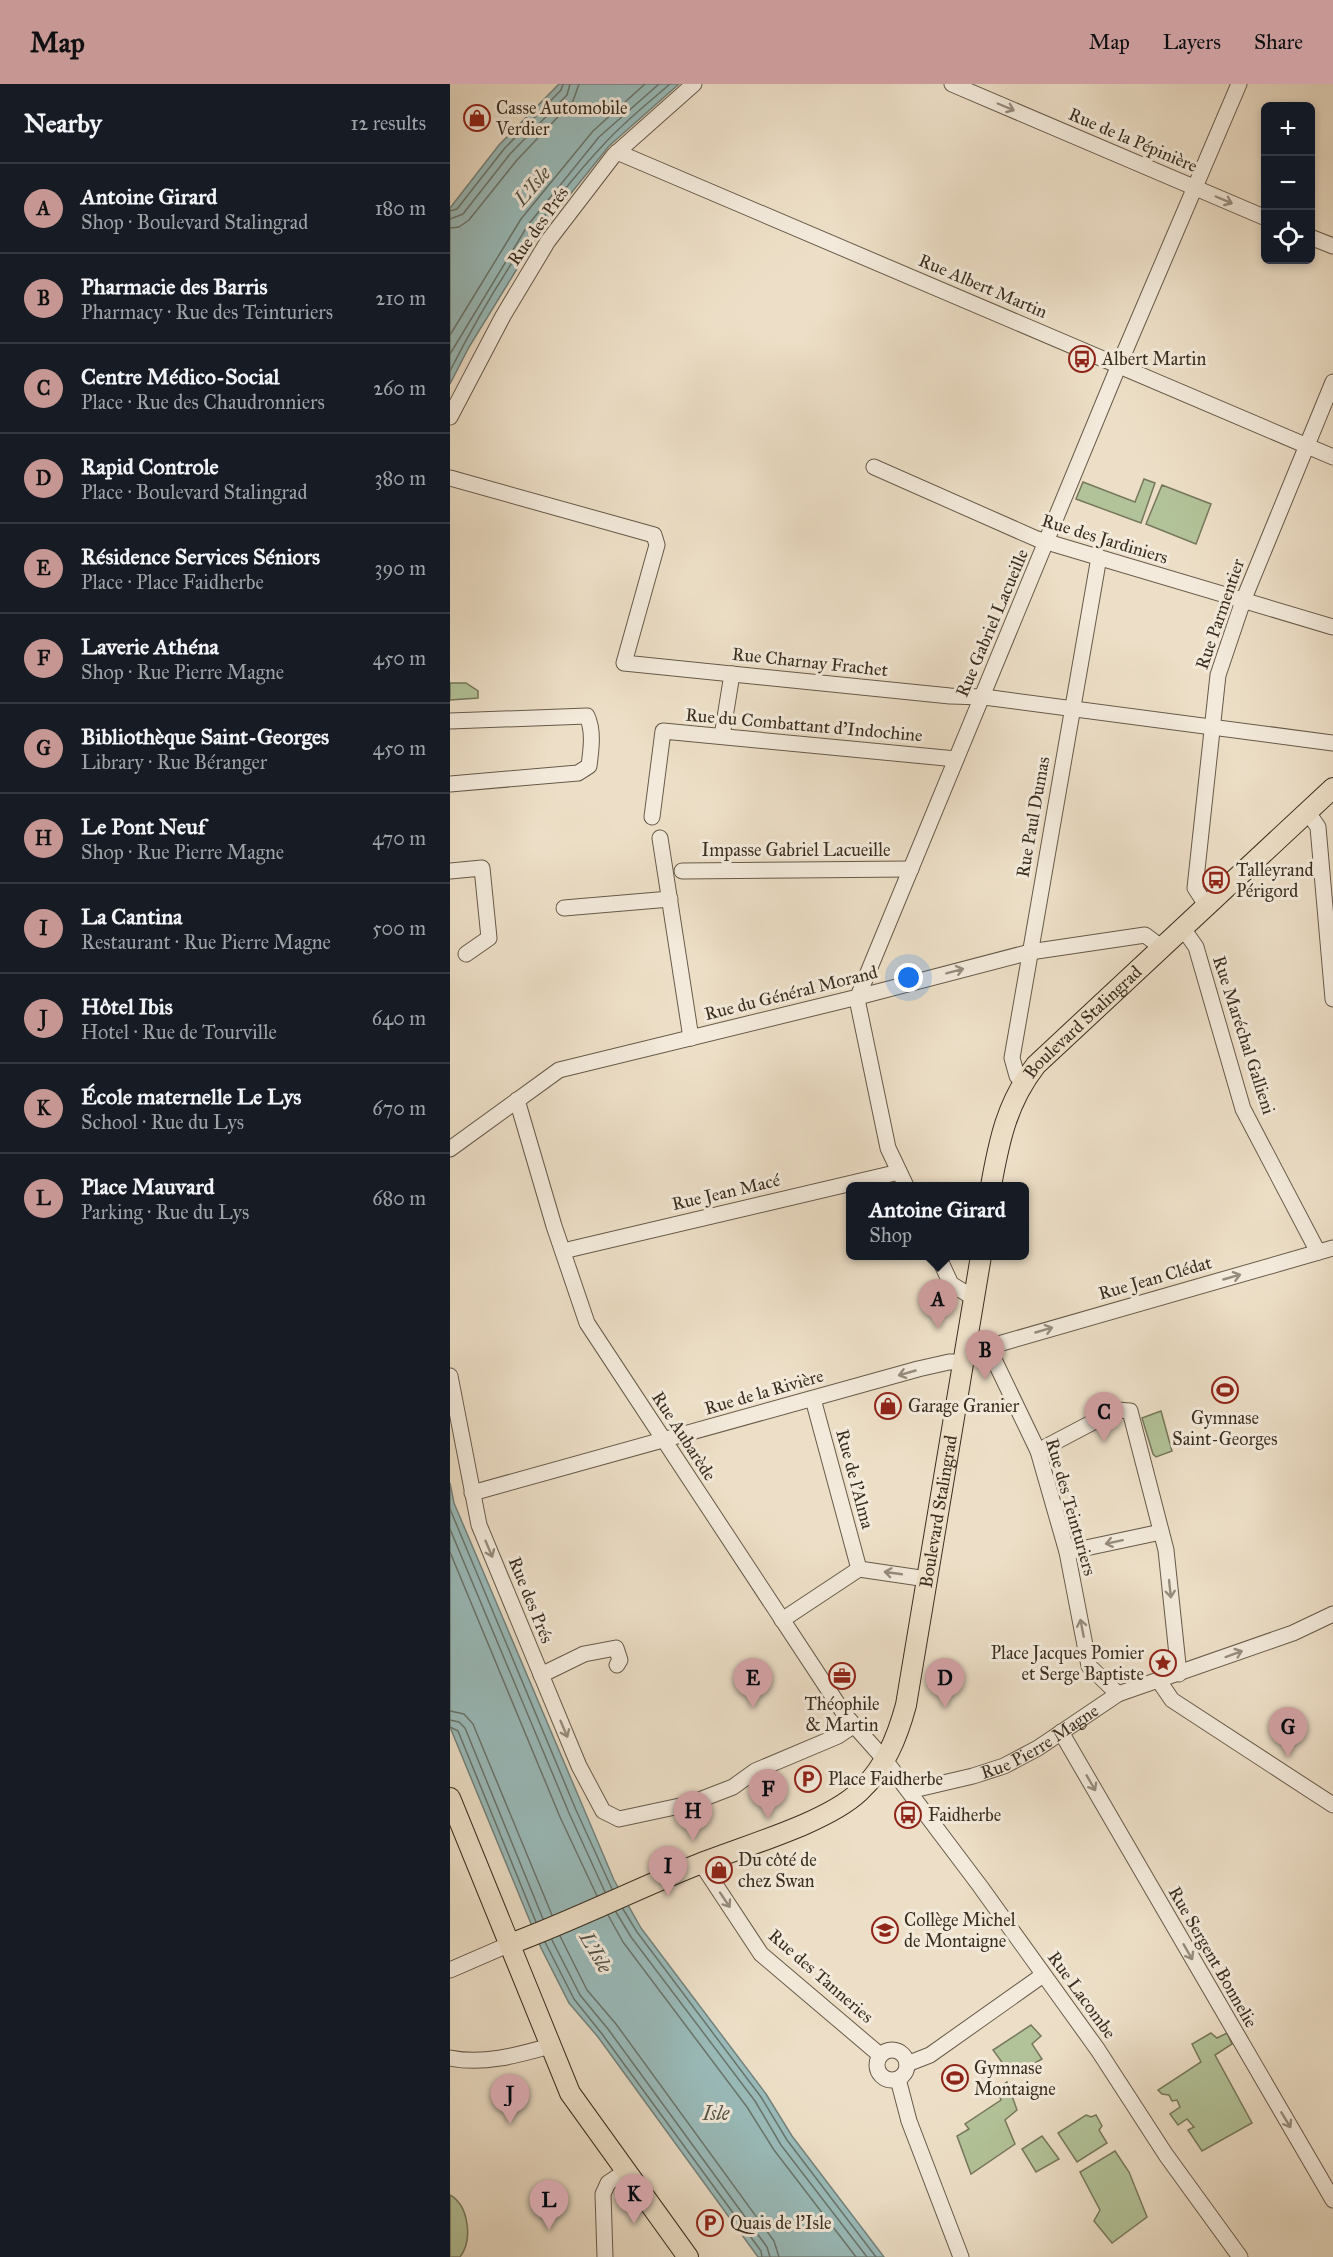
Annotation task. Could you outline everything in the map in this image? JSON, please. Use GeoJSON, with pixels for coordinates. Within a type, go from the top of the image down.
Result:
{"type":"FeatureCollection","features":[{"type":"Feature","properties":{"kind":"main road","name":"Boulevard Stalingrad"},"geometry":{"type":"LineString","coordinates":[[992,1182],[1004,1121],[1023,1081],[1056,1043],[1333,788]]}},
{"type":"Feature","properties":{"kind":"main road","name":"Boulevard Stalingrad"},"geometry":{"type":"LineString","coordinates":[[885,1760],[898,1732],[906,1705],[980,1260]]}},
{"type":"Feature","properties":{"kind":"main road"},"geometry":{"type":"LineString","coordinates":[[517,1942],[700,1863],[820,1817],[858,1793],[885,1760]]}},
{"type":"Feature","properties":{"kind":"main road"},"geometry":{"type":"LineString","coordinates":[[450,1798],[517,1942],[550,2046],[570,2092],[688,2257]]}},
{"type":"Feature","properties":{"kind":"street","name":"Rue des Prés"},"geometry":{"type":"LineString","coordinates":[[450,417],[503,316],[548,241],[617,152],[694,84]]}},
{"type":"Feature","properties":{"kind":"street","name":"Rue de la Pépinière"},"geometry":{"type":"LineString","coordinates":[[952,84],[1261,216]]}},
{"type":"Feature","properties":{"kind":"street","name":"Rue Gabriel Lacueille"},"geometry":{"type":"LineString","coordinates":[[858,997],[1119,365],[1239,84]]}},
{"type":"Feature","properties":{"kind":"street","name":"Rue Albert Martin"},"geometry":{"type":"LineString","coordinates":[[617,152],[1333,457]]}},
{"type":"Feature","properties":{"kind":"street"},"geometry":{"type":"LineString","coordinates":[[1315,239],[1333,246]]}},
{"type":"Feature","properties":{"kind":"street","name":"Rue Parmentier"},"geometry":{"type":"LineString","coordinates":[[1206,905],[1195,888],[1210,728],[1218,675],[1243,602],[1333,382]]}},
{"type":"Feature","properties":{"kind":"street","name":"Rue des Jardiniers"},"geometry":{"type":"LineString","coordinates":[[874,467],[1037,539],[1333,627]]}},
{"type":"Feature","properties":{"kind":"street","name":"Rue Charnay Frachet"},"geometry":{"type":"LineString","coordinates":[[450,478],[654,535],[657,545],[624,663],[982,697],[1333,743]]}},
{"type":"Feature","properties":{"kind":"street","name":"Rue Paul Dumas"},"geometry":{"type":"LineString","coordinates":[[1023,1081],[1017,1076],[1012,1058],[1099,557]]}},
{"type":"Feature","properties":{"kind":"street"},"geometry":{"type":"LineString","coordinates":[[722,736],[732,674]]}},
{"type":"Feature","properties":{"kind":"street"},"geometry":{"type":"LineString","coordinates":[[450,721],[587,716],[590,724],[591,746],[589,766],[578,773],[450,784]]}},
{"type":"Feature","properties":{"kind":"street","name":"Rue du Combattant d'Indochine"},"geometry":{"type":"LineString","coordinates":[[652,817],[663,731],[956,759]]}},
{"type":"Feature","properties":{"kind":"street"},"geometry":{"type":"LineString","coordinates":[[1307,811],[1318,826],[1327,852],[1333,999]]}},
{"type":"Feature","properties":{"kind":"street"},"geometry":{"type":"LineString","coordinates":[[660,838],[691,1038]]}},
{"type":"Feature","properties":{"kind":"street"},"geometry":{"type":"LineString","coordinates":[[450,871],[482,868],[489,938],[466,954]]}},
{"type":"Feature","properties":{"kind":"street","name":"Impasse Gabriel Lacueille"},"geometry":{"type":"LineString","coordinates":[[682,870],[911,869]]}},
{"type":"Feature","properties":{"kind":"street"},"geometry":{"type":"LineString","coordinates":[[564,908],[670,899]]}},
{"type":"Feature","properties":{"kind":"street","name":"Rue Maréchal Gallieni"},"geometry":{"type":"LineString","coordinates":[[1182,927],[1196,947],[1243,1108],[1326,1250]]}},
{"type":"Feature","properties":{"kind":"street","name":"Rue du Général Morand"},"geometry":{"type":"LineString","coordinates":[[450,1149],[559,1070],[858,997],[1030,952],[1145,935],[1161,947]]}},
{"type":"Feature","properties":{"kind":"street"},"geometry":{"type":"LineString","coordinates":[[858,997],[888,1148],[904,1182]]}},
{"type":"Feature","properties":{"kind":"street","name":"Rue Aubarède"},"geometry":{"type":"LineString","coordinates":[[517,1100],[562,1251],[587,1323],[853,1726],[885,1760]]}},
{"type":"Feature","properties":{"kind":"street","name":"Rue Jean Macé"},"geometry":{"type":"LineString","coordinates":[[856,1182],[899,1172]]}},
{"type":"Feature","properties":{"kind":"street","name":"Rue Jean Macé"},"geometry":{"type":"LineString","coordinates":[[562,1251],[846,1184]]}},
{"type":"Feature","properties":{"kind":"street","name":"Rue Jean Clédat"},"geometry":{"type":"LineString","coordinates":[[988,1347],[1326,1250]]}},
{"type":"Feature","properties":{"kind":"street"},"geometry":{"type":"LineString","coordinates":[[940,1260],[951,1284],[974,1298]]}},
{"type":"Feature","properties":{"kind":"street"},"geometry":{"type":"LineString","coordinates":[[967,1342],[988,1347]]}},
{"type":"Feature","properties":{"kind":"street","name":"Rue des Teinturiers"},"geometry":{"type":"LineString","coordinates":[[988,1347],[1038,1451],[1067,1552],[1089,1666],[1118,1694]]}},
{"type":"Feature","properties":{"kind":"street","name":"Rue de la Rivière"},"geometry":{"type":"LineString","coordinates":[[472,1494],[918,1369],[949,1362],[964,1362]]}},
{"type":"Feature","properties":{"kind":"street","name":"Rue des Prés"},"geometry":{"type":"LineString","coordinates":[[450,1376],[472,1494],[482,1533],[596,1801],[609,1815],[619,1819],[689,1804],[722,1791],[754,1771],[838,1736],[853,1726]]}},
{"type":"Feature","properties":{"kind":"street","name":"Rue de l'Alma"},"geometry":{"type":"LineString","coordinates":[[813,1399],[859,1569]]}},
{"type":"Feature","properties":{"kind":"street"},"geometry":{"type":"LineString","coordinates":[[1038,1451],[1116,1410],[1130,1411],[1166,1550],[1179,1674]]}},
{"type":"Feature","properties":{"kind":"street"},"geometry":{"type":"LineString","coordinates":[[1067,1552],[1161,1532]]}},
{"type":"Feature","properties":{"kind":"street"},"geometry":{"type":"LineString","coordinates":[[782,1620],[859,1569],[927,1579]]}},
{"type":"Feature","properties":{"kind":"street","name":"Rue Pierre Magne"},"geometry":{"type":"LineString","coordinates":[[909,1791],[1004,1766],[1118,1694],[1293,1633],[1333,1614]]}},
{"type":"Feature","properties":{"kind":"street"},"geometry":{"type":"LineString","coordinates":[[541,1675],[584,1654],[615,1648],[620,1660],[617,1665]]}},
{"type":"Feature","properties":{"kind":"street"},"geometry":{"type":"LineString","coordinates":[[1159,1681],[1172,1700],[1333,1805]]}},
{"type":"Feature","properties":{"kind":"street","name":"Rue Sergent Bonnelie"},"geometry":{"type":"LineString","coordinates":[[1061,1732],[1333,2200]]}},
{"type":"Feature","properties":{"kind":"street","name":"Rue Lacombe"},"geometry":{"type":"LineString","coordinates":[[885,1760],[1098,2050],[1166,2155],[1240,2257]]}},
{"type":"Feature","properties":{"kind":"street","name":"Rue des Tanneries"},"geometry":{"type":"LineString","coordinates":[[700,1863],[748,1937],[773,1965],[880,2055]]}},
{"type":"Feature","properties":{"kind":"street"},"geometry":{"type":"LineString","coordinates":[[450,1970],[517,1942]]}},
{"type":"Feature","properties":{"kind":"street"},"geometry":{"type":"LineString","coordinates":[[907,2064],[930,2055],[1043,1975]]}},
{"type":"Feature","properties":{"kind":"street"},"geometry":{"type":"LineString","coordinates":[[450,2058],[468,2060],[510,2057],[550,2046]]}},
{"type":"Feature","properties":{"kind":"street"},"geometry":{"type":"LineString","coordinates":[[895,2050],[904,2055],[907,2064],[905,2073],[898,2079],[888,2079],[880,2074],[877,2064],[880,2055],[895,2050]]}},
{"type":"Feature","properties":{"kind":"street"},"geometry":{"type":"LineString","coordinates":[[898,2079],[903,2104],[961,2257]]}},
{"type":"Feature","properties":{"kind":"street"},"geometry":{"type":"LineString","coordinates":[[605,2257],[603,2194],[608,2182],[626,2171]]}},
{"type":"Feature","properties":{"kind":"green space"},"geometry":{"type":"Polygon","coordinates":[[[1144,479],[1155,483],[1141,523],[1076,499],[1083,482],[1135,502],[1144,479]]]}},
{"type":"Feature","properties":{"kind":"green space"},"geometry":{"type":"Polygon","coordinates":[[[1162,485],[1211,504],[1196,544],[1146,524],[1162,485]]]}},
{"type":"Feature","properties":{"kind":"green space"},"geometry":{"type":"Polygon","coordinates":[[[450,683],[466,683],[478,691],[478,698],[450,700],[450,683]]]}},
{"type":"Feature","properties":{"kind":"green space"},"geometry":{"type":"Polygon","coordinates":[[[1161,1411],[1172,1451],[1156,1457],[1153,1454],[1142,1418],[1161,1411]]]}},
{"type":"Feature","properties":{"kind":"green space"},"geometry":{"type":"Polygon","coordinates":[[[1031,2025],[1041,2036],[1032,2044],[1042,2059],[1012,2076],[993,2050],[1031,2025]]]}},
{"type":"Feature","properties":{"kind":"green space"},"geometry":{"type":"Polygon","coordinates":[[[1211,2033],[1217,2038],[1227,2033],[1232,2044],[1215,2055],[1252,2123],[1202,2151],[1188,2130],[1194,2127],[1187,2119],[1178,2125],[1170,2114],[1180,2107],[1177,2100],[1172,2101],[1169,2095],[1162,2094],[1158,2090],[1201,2062],[1192,2044],[1211,2033]]]}},
{"type":"Feature","properties":{"kind":"green space"},"geometry":{"type":"Polygon","coordinates":[[[1007,2082],[1017,2110],[1005,2120],[1015,2144],[971,2174],[957,2136],[969,2129],[965,2124],[1001,2100],[997,2089],[1007,2082]]]}},
{"type":"Feature","properties":{"kind":"green space"},"geometry":{"type":"Polygon","coordinates":[[[1086,2115],[1091,2117],[1096,2115],[1102,2126],[1099,2130],[1107,2143],[1077,2162],[1058,2133],[1086,2115]]]}},
{"type":"Feature","properties":{"kind":"green space"},"geometry":{"type":"Polygon","coordinates":[[[1042,2136],[1059,2159],[1036,2172],[1022,2149],[1042,2136]]]}},
{"type":"Feature","properties":{"kind":"green space"},"geometry":{"type":"Polygon","coordinates":[[[1115,2151],[1129,2172],[1147,2217],[1112,2243],[1094,2221],[1100,2210],[1080,2172],[1115,2151]]]}},
{"type":"Feature","properties":{"kind":"green space"},"geometry":{"type":"Polygon","coordinates":[[[450,2195],[461,2207],[467,2224],[467,2242],[460,2257],[450,2257],[450,2195]]]}},
{"type":"Feature","properties":{"kind":"water","name":"L'Isle"},"geometry":{"type":"Polygon","coordinates":[[[559,84],[679,84],[609,146],[539,233],[469,347],[450,384],[450,208],[499,145],[559,84]]]}},
{"type":"Feature","properties":{"kind":"water","name":"Isle"},"geometry":{"type":"Polygon","coordinates":[[[450,1483],[454,1503],[614,1880],[641,1928],[766,2094],[792,2136],[884,2257],[758,2257],[598,2037],[569,2003],[541,1948],[450,1727],[450,1483]]]}},
{"type":"Feature","properties":{"kind":"place","name":"Casse Automobile Verdier"},"geometry":{"type":"Point","coordinates":[477,118]}},
{"type":"Feature","properties":{"kind":"place","name":"Albert Martin"},"geometry":{"type":"Point","coordinates":[1082,359]}},
{"type":"Feature","properties":{"kind":"place","name":"Talleyrand Périgord"},"geometry":{"type":"Point","coordinates":[1216,880]}},
{"type":"Feature","properties":{"kind":"place","name":"Antoine Girard"},"geometry":{"type":"Point","coordinates":[938,1329]}},
{"type":"Feature","properties":{"kind":"place","name":"Pharmacie des Barris"},"geometry":{"type":"Point","coordinates":[985,1380]}},
{"type":"Feature","properties":{"kind":"place","name":"Gymnase Saint-Georges"},"geometry":{"type":"Point","coordinates":[1225,1390]}},
{"type":"Feature","properties":{"kind":"place","name":"Garage Granier"},"geometry":{"type":"Point","coordinates":[888,1406]}},
{"type":"Feature","properties":{"kind":"place","name":"Centre Médico-Social"},"geometry":{"type":"Point","coordinates":[1104,1442]}},
{"type":"Feature","properties":{"kind":"place","name":"Place Jacques Pomier et Serge Baptiste"},"geometry":{"type":"Point","coordinates":[1163,1663]}},
{"type":"Feature","properties":{"kind":"place","name":"Théophile & Martin"},"geometry":{"type":"Point","coordinates":[842,1676]}},
{"type":"Feature","properties":{"kind":"place","name":"Résidence Services Séniors"},"geometry":{"type":"Point","coordinates":[753,1708]}},
{"type":"Feature","properties":{"kind":"place","name":"Rapid Controle"},"geometry":{"type":"Point","coordinates":[945,1708]}},
{"type":"Feature","properties":{"kind":"place","name":"Bibliothèque Saint-Georges"},"geometry":{"type":"Point","coordinates":[1288,1757]}},
{"type":"Feature","properties":{"kind":"place","name":"Place Faidherbe"},"geometry":{"type":"Point","coordinates":[808,1779]}},
{"type":"Feature","properties":{"kind":"place","name":"Faidherbe"},"geometry":{"type":"Point","coordinates":[908,1815]}},
{"type":"Feature","properties":{"kind":"place","name":"Laverie Athéna"},"geometry":{"type":"Point","coordinates":[768,1819]}},
{"type":"Feature","properties":{"kind":"place","name":"Le Pont Neuf"},"geometry":{"type":"Point","coordinates":[693,1841]}},
{"type":"Feature","properties":{"kind":"place","name":"Du côté de chez Swan"},"geometry":{"type":"Point","coordinates":[719,1870]}},
{"type":"Feature","properties":{"kind":"place","name":"La Cantina"},"geometry":{"type":"Point","coordinates":[668,1896]}},
{"type":"Feature","properties":{"kind":"place","name":"Collège Michel de Montaigne"},"geometry":{"type":"Point","coordinates":[885,1930]}},
{"type":"Feature","properties":{"kind":"place","name":"Gymnase Montaigne"},"geometry":{"type":"Point","coordinates":[955,2078]}},
{"type":"Feature","properties":{"kind":"place","name":"Hôtel Ibis"},"geometry":{"type":"Point","coordinates":[510,2124]}},
{"type":"Feature","properties":{"kind":"place","name":"Quais de l'Isle"},"geometry":{"type":"Point","coordinates":[710,2223]}},
{"type":"Feature","properties":{"kind":"place","name":"École maternelle Le Lys"},"geometry":{"type":"Point","coordinates":[634,2224]}},
{"type":"Feature","properties":{"kind":"place","name":"Place Mauvard"},"geometry":{"type":"Point","coordinates":[549,2230]}}]}
